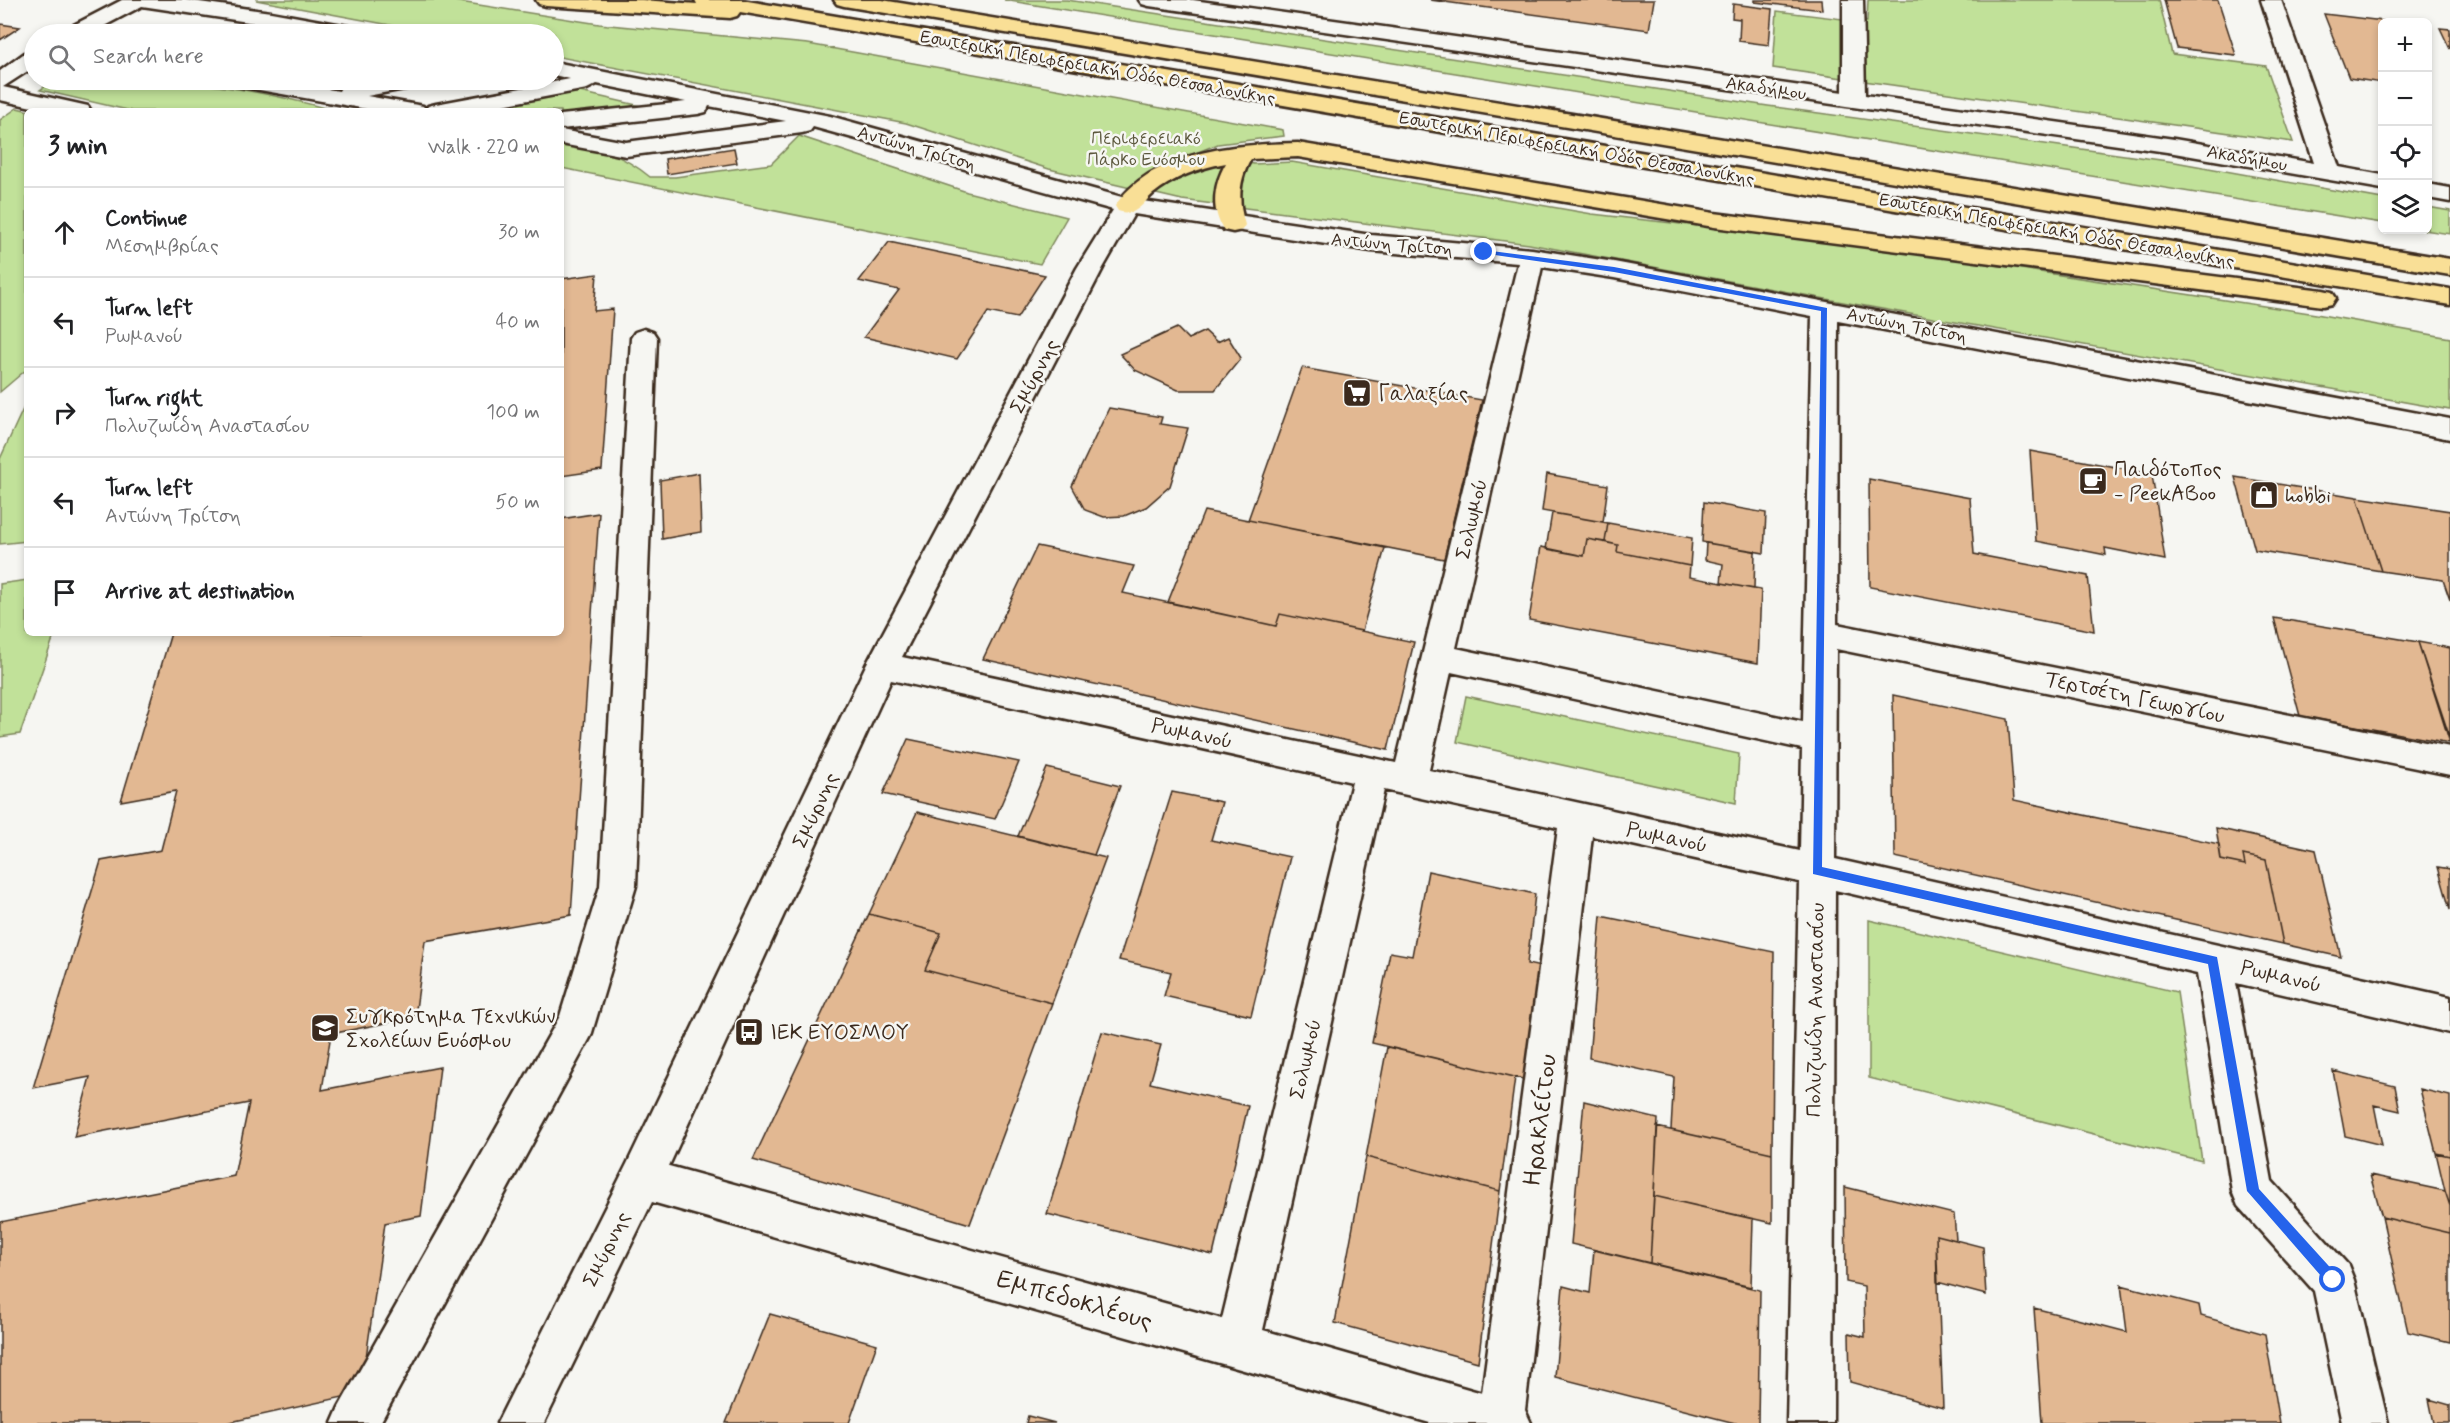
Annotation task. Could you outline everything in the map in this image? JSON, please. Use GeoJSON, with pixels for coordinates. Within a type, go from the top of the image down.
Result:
{"type":"FeatureCollection","features":[{"type":"Feature","properties":{"kind":"highway"},"geometry":{"type":"LineString","coordinates":[[546,0],[803,17]]}},
{"type":"Feature","properties":{"kind":"highway","name":"Εσωτερική Περιφερειακή Οδός Θεσσαλονίκης"},"geometry":{"type":"LineString","coordinates":[[705,0],[2450,297]]}},
{"type":"Feature","properties":{"kind":"highway","name":"Εσωτερική Περιφερειακή Οδός Θεσσαλονίκης"},"geometry":{"type":"LineString","coordinates":[[844,0],[2450,267]]}},
{"type":"Feature","properties":{"kind":"highway"},"geometry":{"type":"LineString","coordinates":[[1127,206],[1142,189],[1184,167],[1244,153],[1280,150],[1320,152],[1714,220],[2250,287],[2450,316]]}},
{"type":"Feature","properties":{"kind":"highway"},"geometry":{"type":"LineString","coordinates":[[1233,225],[1226,202],[1228,181],[1235,164],[1244,153]]}},
{"type":"Feature","properties":{"kind":"street"},"geometry":{"type":"LineString","coordinates":[[93,24],[139,0],[304,24]]}},
{"type":"Feature","properties":{"kind":"street","name":"Ακαδήμου"},"geometry":{"type":"LineString","coordinates":[[1149,0],[1216,5],[2174,146],[2378,181]]}},
{"type":"Feature","properties":{"kind":"street"},"geometry":{"type":"LineString","coordinates":[[1853,0],[1854,100]]}},
{"type":"Feature","properties":{"kind":"street"},"geometry":{"type":"LineString","coordinates":[[2271,0],[2329,172]]}},
{"type":"Feature","properties":{"kind":"street"},"geometry":{"type":"LineString","coordinates":[[0,81],[24,64]]}},
{"type":"Feature","properties":{"kind":"street","name":"Αντώνη Τρίτση"},"geometry":{"type":"LineString","coordinates":[[564,72],[830,123],[1127,206],[1233,225],[1371,243],[1532,257],[1614,270],[2450,429]]}},
{"type":"Feature","properties":{"kind":"street"},"geometry":{"type":"LineString","coordinates":[[564,86],[603,79]]}},
{"type":"Feature","properties":{"kind":"street"},"geometry":{"type":"LineString","coordinates":[[338,90],[376,104],[398,108]]}},
{"type":"Feature","properties":{"kind":"street"},"geometry":{"type":"LineString","coordinates":[[376,104],[452,90]]}},
{"type":"Feature","properties":{"kind":"street"},"geometry":{"type":"LineString","coordinates":[[452,108],[546,90]]}},
{"type":"Feature","properties":{"kind":"street"},"geometry":{"type":"LineString","coordinates":[[0,93],[67,108]]}},
{"type":"Feature","properties":{"kind":"street"},"geometry":{"type":"LineString","coordinates":[[564,132],[729,103]]}},
{"type":"Feature","properties":{"kind":"street"},"geometry":{"type":"LineString","coordinates":[[564,132],[786,114]]}},
{"type":"Feature","properties":{"kind":"street"},"geometry":{"type":"LineString","coordinates":[[564,132],[626,149],[830,123]]}},
{"type":"Feature","properties":{"kind":"street"},"geometry":{"type":"LineString","coordinates":[[2432,192],[2450,195]]}},
{"type":"Feature","properties":{"kind":"street","name":"Σμύρνης"},"geometry":{"type":"LineString","coordinates":[[520,1423],[642,1179],[882,665],[1090,268],[1127,206]]}},
{"type":"Feature","properties":{"kind":"street","name":"Σολωμού"},"geometry":{"type":"LineString","coordinates":[[1409,781],[1532,257]]}},
{"type":"Feature","properties":{"kind":"street","name":"Πολυζωίδη Αναστασίου"},"geometry":{"type":"LineString","coordinates":[[1810,1423],[1825,310]]}},
{"type":"Feature","properties":{"kind":"street"},"geometry":{"type":"LineString","coordinates":[[355,1423],[577,1023],[618,886],[644,338]]}},
{"type":"Feature","properties":{"kind":"street","name":"Τερτσέτη Γεωργίου"},"geometry":{"type":"LineString","coordinates":[[1820,633],[2450,761]]}},
{"type":"Feature","properties":{"kind":"street"},"geometry":{"type":"LineString","coordinates":[[1439,657],[1818,739]]}},
{"type":"Feature","properties":{"kind":"street","name":"Ρωμανού"},"geometry":{"type":"LineString","coordinates":[[882,665],[1816,870],[2450,1015]]}},
{"type":"Feature","properties":{"kind":"street","name":"Σολωμού"},"geometry":{"type":"LineString","coordinates":[[1238,1345],[1371,773]]}},
{"type":"Feature","properties":{"kind":"street","name":"Ηρακλείτου"},"geometry":{"type":"LineString","coordinates":[[1505,1422],[1577,818]]}},
{"type":"Feature","properties":{"kind":"street"},"geometry":{"type":"LineString","coordinates":[[2213,960],[2253,1191],[2333,1280],[2365,1423]]}},
{"type":"Feature","properties":{"kind":"street","name":"Εμπεδοκλέους"},"geometry":{"type":"LineString","coordinates":[[642,1179],[1505,1422]]}},
{"type":"Feature","properties":{"kind":"green space","name":"Περιφερειακό Πάρκο Ευόσμου"},"geometry":{"type":"Polygon","coordinates":[[[256,0],[447,0],[599,24],[808,44],[1283,130],[1284,136],[1218,144],[1193,154],[1254,164],[1292,162],[1592,214],[1857,244],[2316,314],[2450,338],[2450,410],[1529,244],[1182,200],[1049,169],[906,123],[564,58],[564,24],[384,24],[256,0]]]}},
{"type":"Feature","properties":{"kind":"green space"},"geometry":{"type":"Polygon","coordinates":[[[1004,0],[1067,0],[1768,106],[2175,162],[2378,198],[2378,222],[1004,0]]]}},
{"type":"Feature","properties":{"kind":"green space"},"geometry":{"type":"Polygon","coordinates":[[[1868,0],[2159,0],[2172,54],[2266,66],[2293,142],[1773,68],[1777,11],[1867,22],[1868,0]]]}},
{"type":"Feature","properties":{"kind":"green space"},"geometry":{"type":"Polygon","coordinates":[[[40,90],[244,90],[324,108],[119,108],[40,90]]]}},
{"type":"Feature","properties":{"kind":"green space"},"geometry":{"type":"Polygon","coordinates":[[[580,92],[641,106],[564,115],[564,108],[479,108],[580,92]]]}},
{"type":"Feature","properties":{"kind":"green space"},"geometry":{"type":"Polygon","coordinates":[[[17,108],[24,110],[24,372],[0,392],[0,120],[17,108]]]}},
{"type":"Feature","properties":{"kind":"green space"},"geometry":{"type":"Polygon","coordinates":[[[799,136],[967,192],[1067,217],[1040,264],[564,169],[564,142],[619,157],[650,177],[675,177],[771,164],[799,136]]]}},
{"type":"Feature","properties":{"kind":"green space"},"geometry":{"type":"Polygon","coordinates":[[[2432,208],[2450,211],[2450,234],[2432,231],[2432,208]]]}},
{"type":"Feature","properties":{"kind":"green space"},"geometry":{"type":"Polygon","coordinates":[[[24,407],[24,541],[0,544],[0,459],[24,407]]]}},
{"type":"Feature","properties":{"kind":"green space"},"geometry":{"type":"Polygon","coordinates":[[[24,580],[24,636],[54,636],[20,734],[0,737],[0,584],[24,580]]]}},
{"type":"Feature","properties":{"kind":"green space"},"geometry":{"type":"Polygon","coordinates":[[[1466,696],[1739,754],[1736,803],[1457,742],[1466,696]]]}},
{"type":"Feature","properties":{"kind":"green space"},"geometry":{"type":"Polygon","coordinates":[[[1869,920],[2177,992],[2202,1161],[1869,1078],[1869,920]]]}},
{"type":"Feature","properties":{"kind":"building"},"geometry":{"type":"Polygon","coordinates":[[[1430,0],[1654,0],[1649,30],[1430,0]]]}},
{"type":"Feature","properties":{"kind":"building"},"geometry":{"type":"Polygon","coordinates":[[[1755,0],[1821,0],[1822,10],[1755,2],[1755,0]]]}},
{"type":"Feature","properties":{"kind":"building"},"geometry":{"type":"Polygon","coordinates":[[[2164,0],[2218,0],[2236,55],[2177,48],[2164,0]]]}},
{"type":"Feature","properties":{"kind":"building"},"geometry":{"type":"Polygon","coordinates":[[[1733,4],[1772,9],[1769,45],[1739,41],[1740,19],[1732,18],[1733,4]]]}},
{"type":"Feature","properties":{"kind":"building"},"geometry":{"type":"Polygon","coordinates":[[[2324,14],[2378,20],[2378,82],[2349,78],[2324,14]]]}},
{"type":"Feature","properties":{"kind":"building"},"geometry":{"type":"Polygon","coordinates":[[[0,24],[20,27],[0,40],[0,24]]]}},
{"type":"Feature","properties":{"kind":"building"},"geometry":{"type":"Polygon","coordinates":[[[2440,28],[2450,29],[2450,49],[2440,28]]]}},
{"type":"Feature","properties":{"kind":"building"},"geometry":{"type":"Polygon","coordinates":[[[734,148],[737,163],[667,174],[665,159],[734,148]]]}},
{"type":"Feature","properties":{"kind":"building"},"geometry":{"type":"Polygon","coordinates":[[[889,242],[1045,275],[1017,318],[988,312],[957,359],[864,337],[899,290],[859,281],[889,242]]]}},
{"type":"Feature","properties":{"kind":"building"},"geometry":{"type":"Polygon","coordinates":[[[597,274],[594,311],[613,309],[602,470],[564,476],[564,279],[597,274]]]}},
{"type":"Feature","properties":{"kind":"building"},"geometry":{"type":"Polygon","coordinates":[[[1177,328],[1188,339],[1205,331],[1217,342],[1228,337],[1241,358],[1215,390],[1178,390],[1135,370],[1120,354],[1177,328]]]}},
{"type":"Feature","properties":{"kind":"building"},"geometry":{"type":"Polygon","coordinates":[[[1302,368],[1482,400],[1444,559],[1248,520],[1302,368]]]}},
{"type":"Feature","properties":{"kind":"building"},"geometry":{"type":"Polygon","coordinates":[[[1109,408],[1162,417],[1160,424],[1188,428],[1170,486],[1146,507],[1124,516],[1104,517],[1085,510],[1072,486],[1109,408]]]}},
{"type":"Feature","properties":{"kind":"building"},"geometry":{"type":"Polygon","coordinates":[[[2030,451],[2152,474],[2165,560],[2105,548],[2106,555],[2036,541],[2030,451]]]}},
{"type":"Feature","properties":{"kind":"building"},"geometry":{"type":"Polygon","coordinates":[[[699,473],[701,532],[662,539],[660,480],[699,473]]]}},
{"type":"Feature","properties":{"kind":"building"},"geometry":{"type":"Polygon","coordinates":[[[1547,474],[1608,485],[1603,522],[1542,511],[1547,474]]]}},
{"type":"Feature","properties":{"kind":"building"},"geometry":{"type":"Polygon","coordinates":[[[2235,477],[2357,497],[2381,571],[2255,550],[2235,477]]]}},
{"type":"Feature","properties":{"kind":"building"},"geometry":{"type":"Polygon","coordinates":[[[1869,479],[1970,498],[1974,554],[2088,576],[2094,631],[1870,587],[1869,479]]]}},
{"type":"Feature","properties":{"kind":"building"},"geometry":{"type":"Polygon","coordinates":[[[2357,497],[2450,511],[2450,600],[2443,580],[2381,571],[2357,497]]]}},
{"type":"Feature","properties":{"kind":"building"},"geometry":{"type":"Polygon","coordinates":[[[1704,502],[1766,513],[1764,553],[1702,542],[1704,502]]]}},
{"type":"Feature","properties":{"kind":"building"},"geometry":{"type":"Polygon","coordinates":[[[1204,511],[1385,548],[1362,631],[1280,614],[1276,626],[1168,602],[1204,511]]]}},
{"type":"Feature","properties":{"kind":"building"},"geometry":{"type":"Polygon","coordinates":[[[599,513],[571,915],[425,941],[415,1017],[331,1034],[322,1090],[440,1067],[421,1216],[385,1223],[361,1393],[226,1423],[0,1423],[0,1222],[234,1176],[249,1103],[74,1137],[90,1077],[33,1088],[101,861],[161,850],[176,791],[121,801],[170,636],[564,636],[564,519],[599,513]]]}},
{"type":"Feature","properties":{"kind":"building"},"geometry":{"type":"Polygon","coordinates":[[[1552,513],[1608,523],[1605,542],[1587,539],[1584,556],[1546,549],[1552,513]]]}},
{"type":"Feature","properties":{"kind":"building"},"geometry":{"type":"Polygon","coordinates":[[[1608,523],[1692,538],[1690,566],[1617,552],[1618,545],[1605,542],[1608,523]]]}},
{"type":"Feature","properties":{"kind":"building"},"geometry":{"type":"Polygon","coordinates":[[[1587,539],[1618,545],[1617,552],[1690,566],[1689,577],[1761,590],[1758,663],[1529,620],[1541,547],[1584,556],[1587,539]]]}},
{"type":"Feature","properties":{"kind":"building"},"geometry":{"type":"Polygon","coordinates":[[[1706,543],[1755,551],[1754,589],[1721,583],[1723,564],[1705,560],[1706,543]]]}},
{"type":"Feature","properties":{"kind":"building"},"geometry":{"type":"Polygon","coordinates":[[[1037,546],[1134,566],[1123,593],[1276,626],[1280,614],[1414,642],[1388,750],[983,659],[1037,546]]]}},
{"type":"Feature","properties":{"kind":"building"},"geometry":{"type":"Polygon","coordinates":[[[2274,618],[2418,642],[2450,743],[2300,716],[2274,618]]]}},
{"type":"Feature","properties":{"kind":"building"},"geometry":{"type":"Polygon","coordinates":[[[2418,642],[2450,648],[2450,738],[2418,642]]]}},
{"type":"Feature","properties":{"kind":"building"},"geometry":{"type":"Polygon","coordinates":[[[1893,695],[2008,719],[2014,800],[2219,844],[2221,860],[2245,865],[2243,855],[2266,860],[2283,944],[1895,857],[1893,695]]]}},
{"type":"Feature","properties":{"kind":"building"},"geometry":{"type":"Polygon","coordinates":[[[908,739],[1019,762],[995,819],[883,794],[908,739]]]}},
{"type":"Feature","properties":{"kind":"building"},"geometry":{"type":"Polygon","coordinates":[[[1047,768],[1120,786],[1094,855],[1018,836],[1047,768]]]}},
{"type":"Feature","properties":{"kind":"building"},"geometry":{"type":"Polygon","coordinates":[[[1172,792],[1222,802],[1211,840],[1290,857],[1251,1016],[1164,996],[1171,972],[1119,960],[1172,792]]]}},
{"type":"Feature","properties":{"kind":"building"},"geometry":{"type":"Polygon","coordinates":[[[917,812],[1106,858],[1052,1003],[925,970],[941,933],[869,914],[917,812]]]}},
{"type":"Feature","properties":{"kind":"building"},"geometry":{"type":"Polygon","coordinates":[[[2216,828],[2316,850],[2341,957],[2283,944],[2266,860],[2243,855],[2245,865],[2221,860],[2216,828]]]}},
{"type":"Feature","properties":{"kind":"building"},"geometry":{"type":"Polygon","coordinates":[[[2438,867],[2450,869],[2450,910],[2438,867]]]}},
{"type":"Feature","properties":{"kind":"building"},"geometry":{"type":"Polygon","coordinates":[[[1428,871],[1535,894],[1527,964],[1541,967],[1527,1080],[1372,1043],[1390,952],[1412,956],[1428,871]]]}},
{"type":"Feature","properties":{"kind":"building"},"geometry":{"type":"Polygon","coordinates":[[[869,914],[941,933],[925,970],[1052,1003],[970,1224],[753,1160],[869,914]]]}},
{"type":"Feature","properties":{"kind":"building"},"geometry":{"type":"Polygon","coordinates":[[[1601,916],[1774,952],[1772,1153],[1671,1130],[1674,1077],[1589,1058],[1601,916]]]}},
{"type":"Feature","properties":{"kind":"building"},"geometry":{"type":"Polygon","coordinates":[[[1102,1032],[1161,1045],[1150,1083],[1248,1106],[1213,1255],[1047,1214],[1102,1032]]]}},
{"type":"Feature","properties":{"kind":"building"},"geometry":{"type":"Polygon","coordinates":[[[1387,1047],[1515,1077],[1500,1191],[1366,1157],[1387,1047]]]}},
{"type":"Feature","properties":{"kind":"building"},"geometry":{"type":"Polygon","coordinates":[[[2333,1071],[2395,1086],[2400,1111],[2374,1105],[2382,1145],[2345,1136],[2333,1071]]]}},
{"type":"Feature","properties":{"kind":"building"},"geometry":{"type":"Polygon","coordinates":[[[2420,1089],[2450,1096],[2450,1156],[2436,1153],[2420,1089]]]}},
{"type":"Feature","properties":{"kind":"building"},"geometry":{"type":"Polygon","coordinates":[[[1584,1101],[1658,1119],[1650,1263],[1571,1244],[1584,1101]]]}},
{"type":"Feature","properties":{"kind":"building"},"geometry":{"type":"Polygon","coordinates":[[[1657,1127],[1772,1153],[1772,1223],[1654,1196],[1657,1127]]]}},
{"type":"Feature","properties":{"kind":"building"},"geometry":{"type":"Polygon","coordinates":[[[2436,1153],[2450,1156],[2450,1206],[2445,1191],[2436,1153]]]}},
{"type":"Feature","properties":{"kind":"building"},"geometry":{"type":"Polygon","coordinates":[[[1366,1157],[1500,1191],[1478,1362],[1335,1323],[1366,1157]]]}},
{"type":"Feature","properties":{"kind":"building"},"geometry":{"type":"Polygon","coordinates":[[[2370,1175],[2445,1191],[2450,1206],[2450,1233],[2382,1217],[2370,1175]]]}},
{"type":"Feature","properties":{"kind":"building"},"geometry":{"type":"Polygon","coordinates":[[[1845,1187],[1954,1214],[1956,1240],[1936,1235],[1943,1408],[1850,1382],[1849,1333],[1865,1337],[1864,1286],[1846,1282],[1845,1187]]]}},
{"type":"Feature","properties":{"kind":"building"},"geometry":{"type":"Polygon","coordinates":[[[1654,1196],[1753,1219],[1751,1287],[1650,1263],[1654,1196]]]}},
{"type":"Feature","properties":{"kind":"building"},"geometry":{"type":"Polygon","coordinates":[[[2382,1217],[2450,1233],[2450,1342],[2408,1332],[2382,1217]]]}},
{"type":"Feature","properties":{"kind":"building"},"geometry":{"type":"Polygon","coordinates":[[[1936,1235],[1983,1247],[1986,1295],[1937,1282],[1936,1235]]]}},
{"type":"Feature","properties":{"kind":"building"},"geometry":{"type":"Polygon","coordinates":[[[1594,1250],[1760,1290],[1758,1423],[1735,1423],[1555,1377],[1563,1286],[1590,1293],[1594,1250]]]}},
{"type":"Feature","properties":{"kind":"building"},"geometry":{"type":"Polygon","coordinates":[[[2121,1285],[2199,1305],[2201,1316],[2265,1334],[2280,1423],[2042,1423],[2034,1308],[2127,1332],[2121,1285]]]}},
{"type":"Feature","properties":{"kind":"building"},"geometry":{"type":"Polygon","coordinates":[[[770,1314],[877,1344],[849,1423],[726,1423],[770,1314]]]}},
{"type":"Feature","properties":{"kind":"building"},"geometry":{"type":"Polygon","coordinates":[[[2429,1399],[2450,1405],[2450,1423],[2434,1423],[2429,1399]]]}},
{"type":"Feature","properties":{"kind":"building"},"geometry":{"type":"Polygon","coordinates":[[[1028,1416],[1055,1423],[1026,1423],[1028,1416]]]}},
{"type":"Feature","properties":{"kind":"place","name":"Γαλαξίας"},"geometry":{"type":"Point","coordinates":[1357,393]}},
{"type":"Feature","properties":{"kind":"place","name":"Παιδότοπος - PeekABoo"},"geometry":{"type":"Point","coordinates":[2093,481]}},
{"type":"Feature","properties":{"kind":"place","name":"hobbi"},"geometry":{"type":"Point","coordinates":[2264,495]}},
{"type":"Feature","properties":{"kind":"place","name":"Συγκρότημα Τεχνικών Σχολείων Ευόσμου"},"geometry":{"type":"Point","coordinates":[325,1028]}},
{"type":"Feature","properties":{"kind":"place","name":"ΙΕΚ ΕΥΟΣΜΟΥ"},"geometry":{"type":"Point","coordinates":[749,1032]}},
{"type":"Feature","properties":{"kind":"route"},"geometry":{"type":"LineString","coordinates":[[1484,252],[1614,270],[1825,310],[1816,870],[2213,960],[2253,1191],[2333,1280]]}}]}
